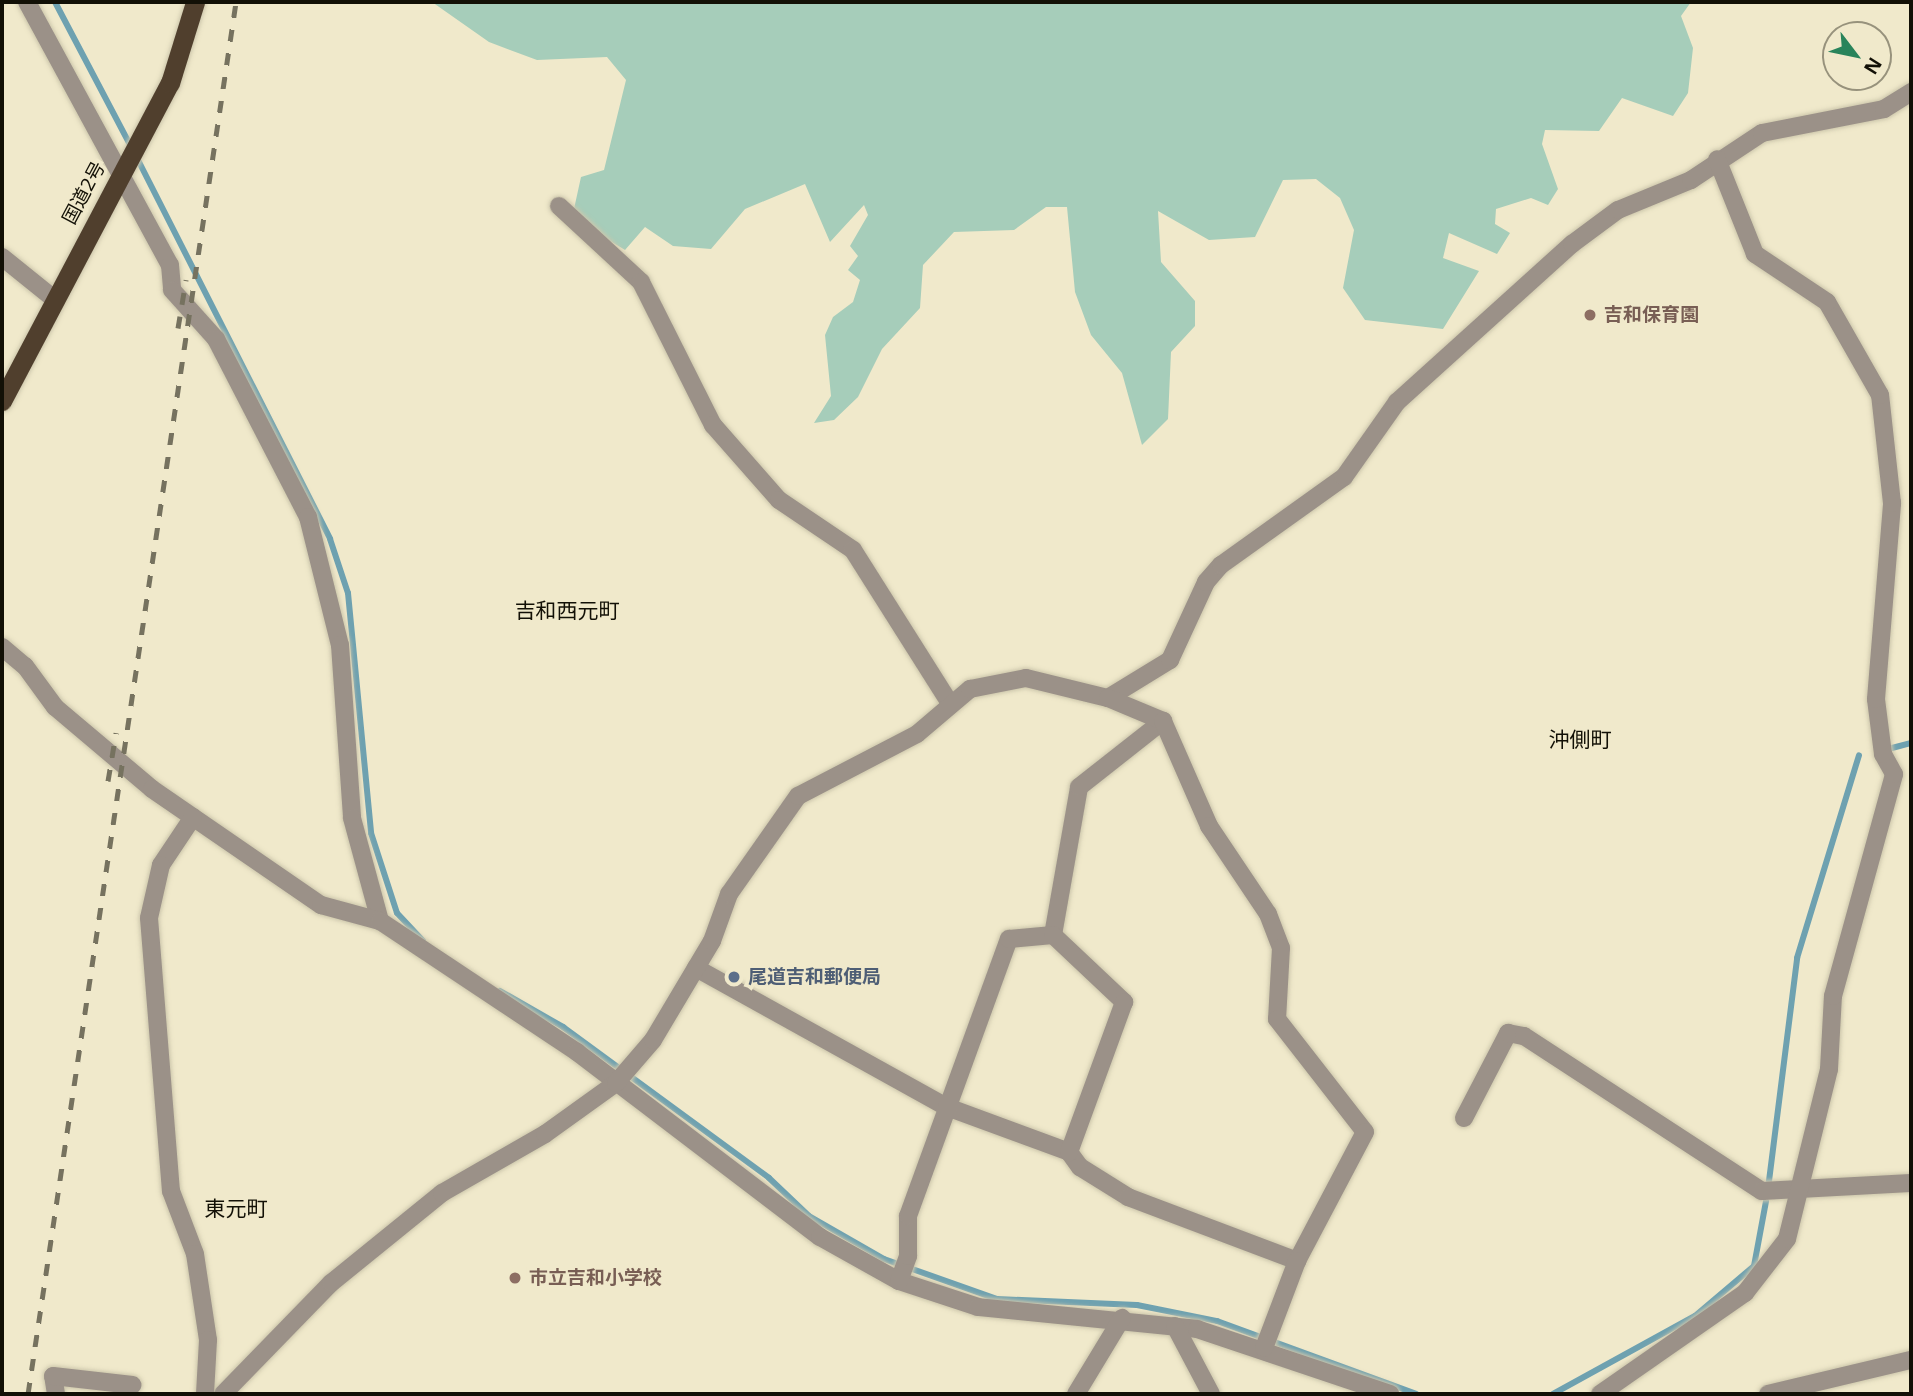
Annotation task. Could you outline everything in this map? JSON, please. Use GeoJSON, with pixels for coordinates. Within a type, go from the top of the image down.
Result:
{"type":"FeatureCollection","features":[{"type":"Feature","properties":{"kind":"highway","name":"国道2号"},"geometry":{"type":"LineString","coordinates":[[2,401],[177,66],[195,2]]}},
{"type":"Feature","properties":{"kind":"street"},"geometry":{"type":"LineString","coordinates":[[27,2],[122,169],[170,265],[172,290],[216,339],[308,517],[340,645],[352,818],[380,920]]}},
{"type":"Feature","properties":{"kind":"street"},"geometry":{"type":"LineString","coordinates":[[1108,698],[1170,660],[1206,582],[1221,565],[1344,477],[1397,402],[1572,244],[1635,201],[1691,180],[1717,159],[1762,132],[1884,109],[1911,92]]}},
{"type":"Feature","properties":{"kind":"street"},"geometry":{"type":"LineString","coordinates":[[1600,1394],[1745,1293],[1779,1256],[1800,1188],[1829,1069],[1833,996],[1903,775],[1883,754],[1876,699],[1892,503],[1880,395],[1827,302],[1755,254],[1717,159]]}},
{"type":"Feature","properties":{"kind":"street"},"geometry":{"type":"LineString","coordinates":[[559,206],[641,282],[712,425],[779,500],[853,550],[948,702]]}},
{"type":"Feature","properties":{"kind":"street"},"geometry":{"type":"LineString","coordinates":[[2,257],[54,299]]}},
{"type":"Feature","properties":{"kind":"street"},"geometry":{"type":"LineString","coordinates":[[2,647],[83,733],[192,817],[321,905],[380,920],[616,1083],[820,1237],[899,1281],[978,1307],[1122,1318],[1175,1326],[1264,1348],[1390,1394]]}},
{"type":"Feature","properties":{"kind":"street"},"geometry":{"type":"LineString","coordinates":[[223,1394],[331,1283],[442,1193],[545,1134],[616,1083],[653,1040],[696,968],[729,894],[781,812],[797,796],[918,734],[948,702],[970,689],[1026,678],[1108,698],[1163,721],[1209,826],[1277,937],[1277,1020],[1366,1132],[1297,1261],[1264,1348]]}},
{"type":"Feature","properties":{"kind":"street"},"geometry":{"type":"LineString","coordinates":[[1053,935],[1079,787],[1163,721]]}},
{"type":"Feature","properties":{"kind":"street"},"geometry":{"type":"LineString","coordinates":[[192,817],[161,865],[149,918],[171,1191],[195,1254],[208,1340],[205,1394]]}},
{"type":"Feature","properties":{"kind":"street"},"geometry":{"type":"LineString","coordinates":[[899,1281],[908,1256],[908,1216],[1009,939],[1053,935],[1124,1002],[1069,1152]]}},
{"type":"Feature","properties":{"kind":"street"},"geometry":{"type":"LineString","coordinates":[[696,968],[947,1107],[1069,1152],[1080,1167],[1128,1197],[1297,1261]]}},
{"type":"Feature","properties":{"kind":"street"},"geometry":{"type":"LineString","coordinates":[[1464,1118],[1494,1052],[1508,1033],[1524,1036],[1762,1191],[1911,1183]]}},
{"type":"Feature","properties":{"kind":"street"},"geometry":{"type":"LineString","coordinates":[[1076,1394],[1122,1318]]}},
{"type":"Feature","properties":{"kind":"street"},"geometry":{"type":"LineString","coordinates":[[1175,1326],[1211,1394]]}},
{"type":"Feature","properties":{"kind":"street"},"geometry":{"type":"LineString","coordinates":[[1768,1394],[1796,1391],[1911,1360]]}},
{"type":"Feature","properties":{"kind":"street"},"geometry":{"type":"LineString","coordinates":[[56,1394],[53,1376],[132,1385]]}},
{"type":"Feature","properties":{"kind":"green space"},"geometry":{"type":"Polygon","coordinates":[[[432,2],[1691,2],[1681,16],[1693,48],[1688,93],[1673,116],[1622,98],[1599,131],[1545,130],[1542,144],[1558,189],[1548,205],[1531,198],[1496,209],[1495,224],[1510,233],[1497,254],[1449,233],[1443,258],[1479,271],[1443,329],[1365,320],[1343,288],[1354,230],[1340,198],[1316,179],[1283,180],[1255,237],[1209,240],[1158,211],[1161,262],[1195,301],[1195,326],[1171,352],[1168,419],[1142,445],[1122,373],[1091,335],[1075,292],[1067,207],[1046,207],[1014,230],[954,232],[923,265],[920,308],[882,349],[858,397],[834,420],[814,423],[831,396],[825,335],[833,317],[853,302],[860,280],[848,270],[858,256],[850,246],[868,215],[864,205],[830,242],[805,184],[745,209],[711,249],[673,246],[645,227],[625,250],[572,218],[581,177],[604,170],[626,80],[607,57],[537,60],[489,42],[432,2]]]}},
{"type":"Feature","properties":{"kind":"waterway"},"geometry":{"type":"LineString","coordinates":[[55,2],[131,147]]}},
{"type":"Feature","properties":{"kind":"waterway"},"geometry":{"type":"LineString","coordinates":[[136,156],[330,539],[348,593],[371,833],[397,913],[423,941]]}},
{"type":"Feature","properties":{"kind":"waterway"},"geometry":{"type":"LineString","coordinates":[[1892,748],[1911,743]]}},
{"type":"Feature","properties":{"kind":"waterway"},"geometry":{"type":"LineString","coordinates":[[1769,1181],[1797,958],[1859,755]]}},
{"type":"Feature","properties":{"kind":"waterway"},"geometry":{"type":"LineString","coordinates":[[500,991],[563,1027],[769,1178],[809,1216],[884,1259],[997,1299],[1137,1305],[1217,1321],[1416,1394]]}},
{"type":"Feature","properties":{"kind":"waterway"},"geometry":{"type":"LineString","coordinates":[[1553,1394],[1695,1316],[1754,1266],[1766,1201]]}},
{"type":"Feature","properties":{"kind":"railway"},"geometry":{"type":"LineString","coordinates":[[28,1394],[236,2]]}},
{"type":"Feature","properties":{"kind":"railway"},"geometry":{"type":"LineString","coordinates":[[178,328],[186,280]]}},
{"type":"Feature","properties":{"kind":"railway"},"geometry":{"type":"LineString","coordinates":[[108,781],[116,733]]}},
{"type":"Feature","properties":{"kind":"place","name":"吉和保育園"},"geometry":{"type":"Point","coordinates":[1590,315]}},
{"type":"Feature","properties":{"kind":"place","name":"尾道吉和郵便局"},"geometry":{"type":"Point","coordinates":[734,977]}},
{"type":"Feature","properties":{"kind":"place","name":"市立吉和小学校"},"geometry":{"type":"Point","coordinates":[515,1278]}},
{"type":"Feature","properties":{"kind":"district","name":"吉和西元町"},"geometry":{"type":"Point","coordinates":[567,610]}},
{"type":"Feature","properties":{"kind":"district","name":"沖側町"},"geometry":{"type":"Point","coordinates":[1580,739]}},
{"type":"Feature","properties":{"kind":"district","name":"東元町"},"geometry":{"type":"Point","coordinates":[236,1208]}}]}
